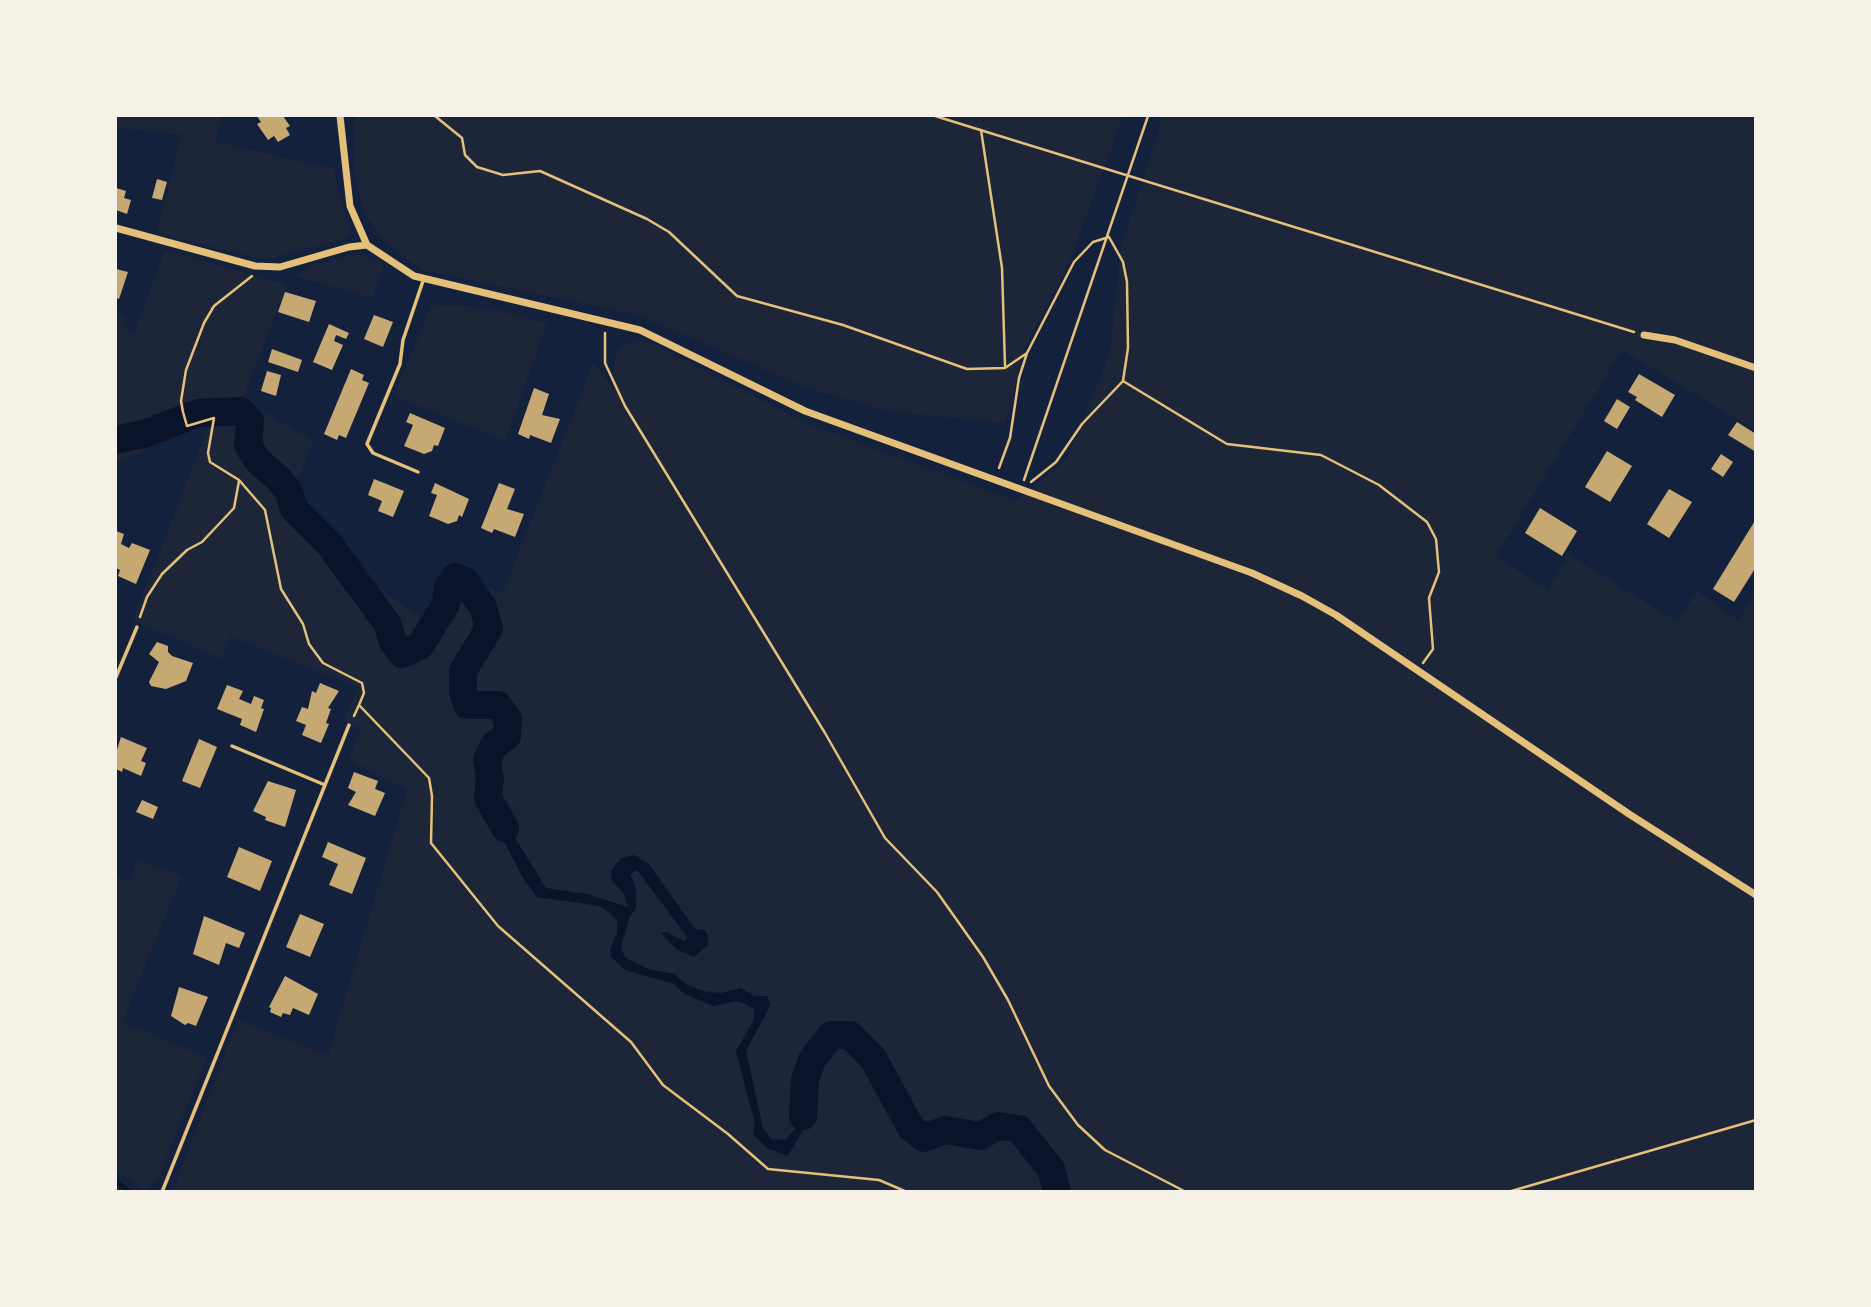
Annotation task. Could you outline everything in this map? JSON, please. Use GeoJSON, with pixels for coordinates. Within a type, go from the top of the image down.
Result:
{"type":"FeatureCollection","features":[{"type":"Feature","properties":{"kind":"street"},"geometry":{"type":"LineString","coordinates":[[340,116],[350,206],[367,246],[414,276],[640,330],[806,411],[1264,579],[1336,615],[1629,814],[1755,895]]}},
{"type":"Feature","properties":{"kind":"street"},"geometry":{"type":"LineString","coordinates":[[116,228],[255,267],[280,267],[349,247],[367,246]]}},
{"type":"Feature","properties":{"kind":"street"},"geometry":{"type":"LineString","coordinates":[[1644,335],[1675,340],[1755,368]]}},
{"type":"Feature","properties":{"kind":"lane"},"geometry":{"type":"LineString","coordinates":[[418,472],[373,453],[367,444],[400,364],[403,340],[424,278]]}},
{"type":"Feature","properties":{"kind":"lane"},"geometry":{"type":"LineString","coordinates":[[116,677],[137,627]]}},
{"type":"Feature","properties":{"kind":"lane"},"geometry":{"type":"LineString","coordinates":[[162,1192],[349,725]]}},
{"type":"Feature","properties":{"kind":"lane"},"geometry":{"type":"LineString","coordinates":[[232,747],[325,785]]}},
{"type":"Feature","properties":{"kind":"path"},"geometry":{"type":"LineString","coordinates":[[435,116],[462,138],[465,155],[477,167],[503,175],[540,172],[647,219],[669,232],[737,296],[843,325],[967,369],[1005,368],[1027,353]]}},
{"type":"Feature","properties":{"kind":"path"},"geometry":{"type":"LineString","coordinates":[[935,116],[1128,178],[1644,335]]}},
{"type":"Feature","properties":{"kind":"path"},"geometry":{"type":"LineString","coordinates":[[1020,491],[1109,237],[1148,116]]}},
{"type":"Feature","properties":{"kind":"path"},"geometry":{"type":"LineString","coordinates":[[981,130],[1002,268],[1005,368]]}},
{"type":"Feature","properties":{"kind":"path"},"geometry":{"type":"LineString","coordinates":[[993,481],[1010,438],[1019,378],[1027,353],[1074,262],[1093,242],[1109,237]]}},
{"type":"Feature","properties":{"kind":"path"},"geometry":{"type":"LineString","coordinates":[[1020,491],[1056,462],[1082,424],[1124,381],[1128,348],[1126,282],[1122,262],[1109,237]]}},
{"type":"Feature","properties":{"kind":"path"},"geometry":{"type":"LineString","coordinates":[[255,267],[251,280],[214,306],[204,323],[186,370],[181,401],[183,412],[187,426],[214,418],[208,453],[210,462],[239,480],[265,510],[281,589],[303,624],[309,644],[323,663],[362,683],[364,694],[349,725]]}},
{"type":"Feature","properties":{"kind":"path"},"geometry":{"type":"LineString","coordinates":[[606,322],[605,363],[625,406],[825,733],[885,838],[937,892],[1008,1000],[1049,1086],[1078,1125],[1105,1150],[1186,1192]]}},
{"type":"Feature","properties":{"kind":"path"},"geometry":{"type":"LineString","coordinates":[[1124,381],[1227,444],[1321,455],[1379,485],[1427,522],[1436,539],[1439,572],[1429,598],[1433,649],[1418,669]]}},
{"type":"Feature","properties":{"kind":"path"},"geometry":{"type":"LineString","coordinates":[[137,627],[148,597],[162,575],[187,550],[201,542],[234,508],[239,480]]}},
{"type":"Feature","properties":{"kind":"path"},"geometry":{"type":"LineString","coordinates":[[359,705],[429,778],[432,796],[431,843],[489,916],[631,1042],[663,1085],[728,1134],[768,1169],[879,1180],[907,1192]]}},
{"type":"Feature","properties":{"kind":"path"},"geometry":{"type":"LineString","coordinates":[[1508,1192],[1755,1120]]}},
{"type":"Feature","properties":{"kind":"shaded area"},"geometry":{"type":"Polygon","coordinates":[[[116,116],[221,116],[216,142],[334,169],[350,229],[348,238],[266,260],[157,234],[182,135],[119,128],[116,116]]]}},
{"type":"Feature","properties":{"kind":"shaded area"},"geometry":{"type":"Polygon","coordinates":[[[355,116],[1123,116],[1070,261],[1024,349],[1006,423],[893,412],[812,390],[638,315],[422,270],[386,243],[366,216],[355,180],[355,116]]]}},
{"type":"Feature","properties":{"kind":"shaded area"},"geometry":{"type":"Polygon","coordinates":[[[1163,116],[1755,116],[1755,430],[1622,350],[1496,556],[1548,590],[1569,555],[1678,622],[1697,591],[1739,621],[1755,593],[1755,1191],[173,1191],[238,1020],[328,1055],[407,790],[349,759],[361,728],[344,721],[358,687],[231,636],[221,659],[133,620],[211,420],[194,425],[122,462],[116,460],[116,312],[128,317],[122,328],[134,332],[165,250],[287,285],[242,400],[314,441],[292,491],[374,585],[424,620],[441,589],[444,571],[503,593],[593,363],[612,387],[616,351],[638,337],[809,424],[1016,501],[1067,459],[1110,353],[1120,251],[1163,116]]]}},
{"type":"Feature","properties":{"kind":"shaded area"},"geometry":{"type":"Polygon","coordinates":[[[357,254],[385,263],[372,298],[295,276],[311,266],[357,254]]]}},
{"type":"Feature","properties":{"kind":"shaded area"},"geometry":{"type":"Polygon","coordinates":[[[431,305],[488,307],[547,324],[505,441],[394,396],[431,305]]]}},
{"type":"Feature","properties":{"kind":"shaded area"},"geometry":{"type":"Polygon","coordinates":[[[494,795],[499,812],[546,888],[587,894],[628,907],[623,892],[612,881],[611,871],[621,858],[634,855],[648,863],[695,929],[705,930],[708,937],[708,945],[694,957],[676,949],[661,933],[667,932],[684,941],[688,938],[637,870],[630,874],[636,888],[636,909],[630,916],[621,947],[625,958],[649,969],[674,974],[686,984],[703,991],[721,993],[741,988],[754,996],[767,996],[770,1004],[768,1010],[746,1051],[763,1128],[771,1139],[785,1140],[795,1129],[802,1099],[796,1090],[802,1075],[809,1080],[806,1125],[788,1156],[767,1148],[753,1134],[755,1124],[736,1051],[754,1019],[754,1009],[738,1001],[713,1006],[683,993],[674,984],[625,970],[611,957],[610,949],[617,933],[617,921],[611,914],[600,906],[537,897],[523,878],[487,809],[485,796],[494,795]]]}},
{"type":"Feature","properties":{"kind":"shaded area"},"geometry":{"type":"Polygon","coordinates":[[[138,860],[182,876],[122,1022],[207,1057],[157,1181],[143,1190],[116,1170],[116,876],[129,881],[138,860]]]}},
{"type":"Feature","properties":{"kind":"building"},"geometry":{"type":"Polygon","coordinates":[[[257,116],[283,116],[290,126],[286,128],[290,135],[278,142],[274,136],[268,140],[257,124],[261,122],[257,116]]]}},
{"type":"Feature","properties":{"kind":"building"},"geometry":{"type":"Polygon","coordinates":[[[157,179],[167,182],[162,200],[152,198],[157,179]]]}},
{"type":"Feature","properties":{"kind":"building"},"geometry":{"type":"Polygon","coordinates":[[[116,188],[126,191],[124,198],[131,200],[127,214],[116,210],[116,188]]]}},
{"type":"Feature","properties":{"kind":"building"},"geometry":{"type":"Polygon","coordinates":[[[116,269],[128,272],[119,299],[116,298],[116,269]]]}},
{"type":"Feature","properties":{"kind":"building"},"geometry":{"type":"Polygon","coordinates":[[[285,292],[316,301],[309,322],[278,312],[285,292]]]}},
{"type":"Feature","properties":{"kind":"building"},"geometry":{"type":"Polygon","coordinates":[[[374,315],[393,322],[383,347],[364,339],[374,315]]]}},
{"type":"Feature","properties":{"kind":"building"},"geometry":{"type":"Polygon","coordinates":[[[329,324],[349,333],[346,339],[336,335],[334,341],[343,345],[332,370],[313,362],[329,324]]]}},
{"type":"Feature","properties":{"kind":"building"},"geometry":{"type":"Polygon","coordinates":[[[272,349],[302,360],[298,372],[268,362],[272,349]]]}},
{"type":"Feature","properties":{"kind":"building"},"geometry":{"type":"Polygon","coordinates":[[[351,369],[364,375],[362,380],[369,383],[346,438],[339,435],[337,440],[324,434],[351,369]]]}},
{"type":"Feature","properties":{"kind":"building"},"geometry":{"type":"Polygon","coordinates":[[[267,371],[281,375],[276,396],[261,391],[267,371]]]}},
{"type":"Feature","properties":{"kind":"building"},"geometry":{"type":"Polygon","coordinates":[[[1639,374],[1675,395],[1662,417],[1635,400],[1637,397],[1628,392],[1639,374]]]}},
{"type":"Feature","properties":{"kind":"building"},"geometry":{"type":"Polygon","coordinates":[[[534,388],[549,394],[542,415],[560,419],[551,443],[530,435],[529,439],[518,434],[534,388]]]}},
{"type":"Feature","properties":{"kind":"building"},"geometry":{"type":"Polygon","coordinates":[[[1617,399],[1630,407],[1617,429],[1604,421],[1617,399]]]}},
{"type":"Feature","properties":{"kind":"building"},"geometry":{"type":"Polygon","coordinates":[[[410,413],[445,428],[438,446],[434,445],[432,451],[424,454],[404,446],[413,425],[406,422],[410,413]]]}},
{"type":"Feature","properties":{"kind":"building"},"geometry":{"type":"Polygon","coordinates":[[[1737,422],[1756,434],[1756,452],[1728,435],[1737,422]]]}},
{"type":"Feature","properties":{"kind":"building"},"geometry":{"type":"Polygon","coordinates":[[[1607,451],[1632,466],[1610,502],[1585,487],[1607,451]]]}},
{"type":"Feature","properties":{"kind":"building"},"geometry":{"type":"Polygon","coordinates":[[[1721,454],[1733,462],[1723,477],[1711,469],[1721,454]]]}},
{"type":"Feature","properties":{"kind":"building"},"geometry":{"type":"Polygon","coordinates":[[[374,479],[404,491],[393,517],[378,511],[382,501],[368,495],[374,479]]]}},
{"type":"Feature","properties":{"kind":"building"},"geometry":{"type":"Polygon","coordinates":[[[435,483],[469,499],[462,517],[459,515],[457,521],[448,524],[429,516],[437,495],[431,493],[435,483]]]}},
{"type":"Feature","properties":{"kind":"building"},"geometry":{"type":"Polygon","coordinates":[[[499,483],[515,489],[507,509],[524,514],[515,537],[494,529],[492,533],[481,528],[499,483]]]}},
{"type":"Feature","properties":{"kind":"building"},"geometry":{"type":"Polygon","coordinates":[[[1669,489],[1692,502],[1669,538],[1647,524],[1669,489]]]}},
{"type":"Feature","properties":{"kind":"building"},"geometry":{"type":"Polygon","coordinates":[[[1540,508],[1577,531],[1562,556],[1525,533],[1540,508]]]}},
{"type":"Feature","properties":{"kind":"building"},"geometry":{"type":"Polygon","coordinates":[[[1756,519],[1756,567],[1734,602],[1713,589],[1756,519]]]}},
{"type":"Feature","properties":{"kind":"building"},"geometry":{"type":"Polygon","coordinates":[[[116,531],[124,534],[121,544],[129,548],[132,543],[150,550],[136,584],[118,576],[120,570],[116,568],[116,531]]]}},
{"type":"Feature","properties":{"kind":"building"},"geometry":{"type":"Polygon","coordinates":[[[157,642],[168,646],[168,652],[172,656],[193,663],[186,681],[166,689],[151,686],[149,682],[159,662],[149,654],[157,642]]]}},
{"type":"Feature","properties":{"kind":"building"},"geometry":{"type":"Polygon","coordinates":[[[320,683],[339,691],[328,708],[331,709],[326,723],[329,724],[321,743],[302,735],[306,725],[296,721],[302,707],[308,709],[312,691],[316,693],[320,683]]]}},
{"type":"Feature","properties":{"kind":"building"},"geometry":{"type":"Polygon","coordinates":[[[227,685],[243,691],[239,699],[251,704],[254,696],[264,700],[261,708],[264,709],[256,732],[240,725],[242,719],[217,709],[227,685]]]}},
{"type":"Feature","properties":{"kind":"building"},"geometry":{"type":"Polygon","coordinates":[[[121,737],[147,748],[141,761],[146,763],[141,776],[123,768],[122,772],[116,769],[116,753],[121,737]]]}},
{"type":"Feature","properties":{"kind":"building"},"geometry":{"type":"Polygon","coordinates":[[[199,739],[217,747],[200,788],[182,781],[199,739]]]}},
{"type":"Feature","properties":{"kind":"building"},"geometry":{"type":"Polygon","coordinates":[[[354,772],[378,781],[375,789],[385,793],[375,816],[348,805],[356,792],[348,788],[354,772]]]}},
{"type":"Feature","properties":{"kind":"building"},"geometry":{"type":"Polygon","coordinates":[[[268,781],[296,790],[285,827],[265,820],[266,817],[253,811],[268,781]]]}},
{"type":"Feature","properties":{"kind":"building"},"geometry":{"type":"Polygon","coordinates":[[[142,800],[158,807],[153,819],[136,812],[142,800]]]}},
{"type":"Feature","properties":{"kind":"building"},"geometry":{"type":"Polygon","coordinates":[[[328,842],[366,858],[352,894],[329,885],[338,864],[322,857],[328,842]]]}},
{"type":"Feature","properties":{"kind":"building"},"geometry":{"type":"Polygon","coordinates":[[[239,847],[272,861],[260,891],[227,877],[239,847]]]}},
{"type":"Feature","properties":{"kind":"building"},"geometry":{"type":"Polygon","coordinates":[[[300,914],[324,924],[310,957],[286,947],[300,914]]]}},
{"type":"Feature","properties":{"kind":"building"},"geometry":{"type":"Polygon","coordinates":[[[204,916],[245,933],[239,948],[226,943],[219,965],[193,954],[204,916]]]}},
{"type":"Feature","properties":{"kind":"building"},"geometry":{"type":"Polygon","coordinates":[[[285,976],[318,994],[309,1015],[293,1008],[290,1015],[283,1013],[281,1017],[270,1012],[269,1007],[285,976]]]}},
{"type":"Feature","properties":{"kind":"building"},"geometry":{"type":"Polygon","coordinates":[[[179,987],[208,997],[196,1026],[188,1023],[185,1025],[171,1016],[179,987]]]}},
{"type":"Feature","properties":{"kind":"waterway"},"geometry":{"type":"LineString","coordinates":[[116,440],[147,433],[198,413],[240,411],[250,421],[248,445],[258,461],[278,478],[289,492],[294,509],[329,544],[387,623],[393,642],[402,654],[420,646],[446,604],[448,587],[455,577],[465,581],[483,607],[489,628],[463,671],[463,691],[467,705],[498,705],[508,719],[507,736],[494,745],[487,760],[490,778],[488,798],[505,828]]}},
{"type":"Feature","properties":{"kind":"waterway"},"geometry":{"type":"LineString","coordinates":[[803,1116],[805,1079],[812,1060],[831,1035],[850,1035],[873,1058],[911,1128],[924,1138],[945,1130],[980,1136],[998,1126],[1019,1129],[1051,1169],[1057,1192]]}},
{"type":"Feature","properties":{"kind":"waterway"},"geometry":{"type":"LineString","coordinates":[[116,1181],[130,1192]]}}]}
